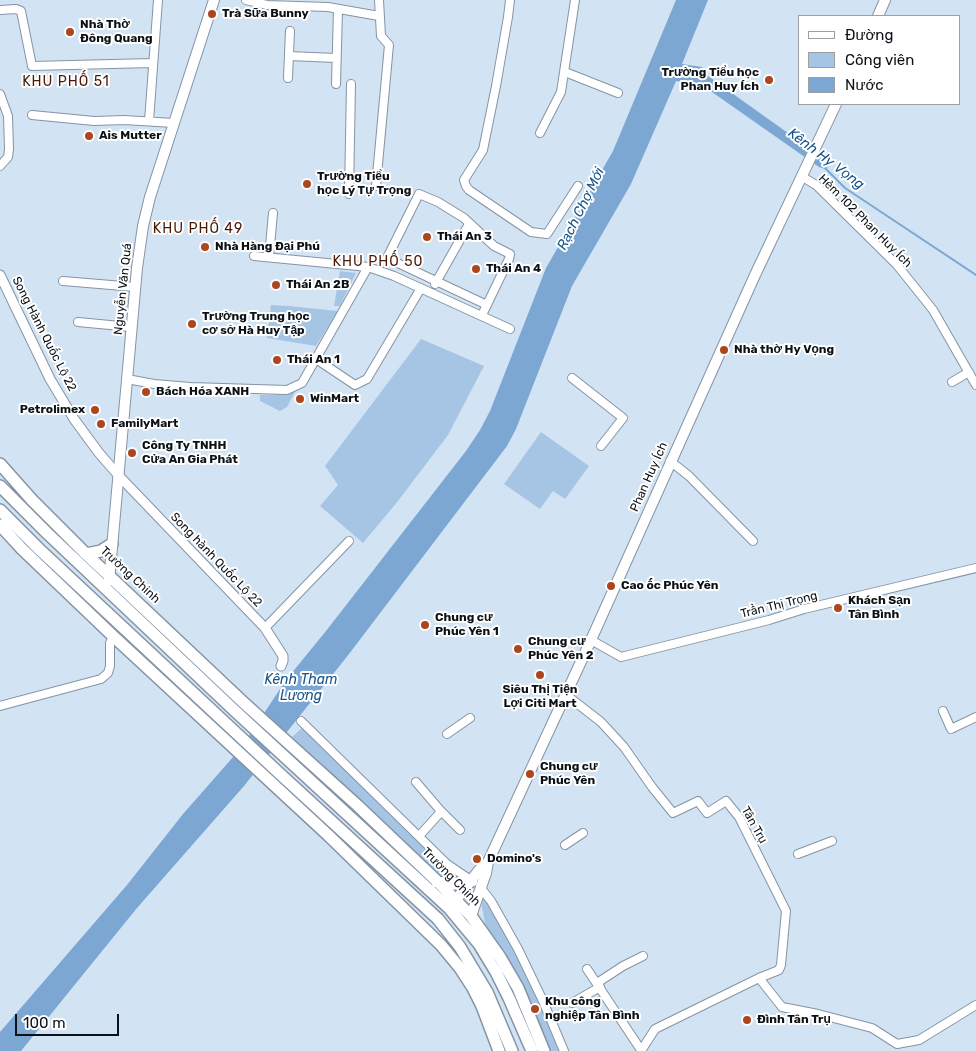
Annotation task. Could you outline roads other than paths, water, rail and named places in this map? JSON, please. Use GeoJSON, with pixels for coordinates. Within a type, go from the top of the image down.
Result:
{"type":"FeatureCollection","features":[{"type":"Feature","properties":{"kind":"main road","name":"Nguyễn Văn Quá"},"geometry":{"type":"LineString","coordinates":[[108,590],[135,287],[144,222],[214,0]]}},
{"type":"Feature","properties":{"kind":"main road"},"geometry":{"type":"LineString","coordinates":[[878,15],[885,0]]}},
{"type":"Feature","properties":{"kind":"main road","name":"Phan Huy Ích"},"geometry":{"type":"LineString","coordinates":[[476,884],[479,870],[488,862],[591,640],[802,174],[816,149],[836,105]]}},
{"type":"Feature","properties":{"kind":"main road","name":"Trường Chinh"},"geometry":{"type":"LineString","coordinates":[[0,464],[32,500],[86,554],[109,574],[291,762],[413,876],[452,904],[467,920],[500,957],[518,988],[544,1051]]}},
{"type":"Feature","properties":{"kind":"main road","name":"Trường Chinh"},"geometry":{"type":"LineString","coordinates":[[0,486],[108,590],[239,707],[299,753],[357,805],[439,883],[452,904]]}},
{"type":"Feature","properties":{"kind":"main road"},"geometry":{"type":"LineString","coordinates":[[0,510],[39,549],[438,919],[472,965],[487,992],[512,1051]]}},
{"type":"Feature","properties":{"kind":"main road"},"geometry":{"type":"LineString","coordinates":[[0,525],[22,549],[113,636],[328,835],[441,944],[473,988],[482,1006],[498,1051]]}},
{"type":"Feature","properties":{"kind":"main road"},"geometry":{"type":"LineString","coordinates":[[86,554],[101,551],[112,544]]}},
{"type":"Feature","properties":{"kind":"main road"},"geometry":{"type":"LineString","coordinates":[[348,815],[357,805]]}},
{"type":"Feature","properties":{"kind":"main road"},"geometry":{"type":"LineString","coordinates":[[328,835],[336,826]]}},
{"type":"Feature","properties":{"kind":"main road"},"geometry":{"type":"LineString","coordinates":[[413,876],[439,883],[476,884]]}},
{"type":"Feature","properties":{"kind":"main road"},"geometry":{"type":"LineString","coordinates":[[426,929],[476,884]]}},
{"type":"Feature","properties":{"kind":"main road"},"geometry":{"type":"LineString","coordinates":[[441,944],[467,920],[476,884]]}},
{"type":"Feature","properties":{"kind":"main road","name":"Trường Chinh"},"geometry":{"type":"LineString","coordinates":[[467,920],[510,998],[532,1051]]}},
{"type":"Feature","properties":{"kind":"street"},"geometry":{"type":"LineString","coordinates":[[149,122],[158,0]]}},
{"type":"Feature","properties":{"kind":"street"},"geometry":{"type":"LineString","coordinates":[[246,0],[267,4],[338,9],[380,16]]}},
{"type":"Feature","properties":{"kind":"street"},"geometry":{"type":"LineString","coordinates":[[376,186],[389,45],[381,36],[379,0]]}},
{"type":"Feature","properties":{"kind":"street"},"geometry":{"type":"LineString","coordinates":[[510,0],[483,150],[464,180],[466,186],[469,190],[531,232],[548,234],[578,186]]}},
{"type":"Feature","properties":{"kind":"street"},"geometry":{"type":"LineString","coordinates":[[540,133],[561,92],[575,0]]}},
{"type":"Feature","properties":{"kind":"street"},"geometry":{"type":"LineString","coordinates":[[0,10],[16,8],[21,11],[32,66],[152,64]]}},
{"type":"Feature","properties":{"kind":"street"},"geometry":{"type":"LineString","coordinates":[[336,84],[338,9]]}},
{"type":"Feature","properties":{"kind":"street"},"geometry":{"type":"LineString","coordinates":[[288,78],[290,31]]}},
{"type":"Feature","properties":{"kind":"street"},"geometry":{"type":"LineString","coordinates":[[289,56],[336,58]]}},
{"type":"Feature","properties":{"kind":"street"},"geometry":{"type":"LineString","coordinates":[[565,72],[618,93]]}},
{"type":"Feature","properties":{"kind":"street"},"geometry":{"type":"LineString","coordinates":[[348,194],[351,84]]}},
{"type":"Feature","properties":{"kind":"street"},"geometry":{"type":"LineString","coordinates":[[0,94],[8,116],[9,149],[8,156],[0,166]]}},
{"type":"Feature","properties":{"kind":"street"},"geometry":{"type":"LineString","coordinates":[[32,115],[94,121],[174,123]]}},
{"type":"Feature","properties":{"kind":"street","name":"Hẻm 102 Phan Huy Ích"},"geometry":{"type":"LineString","coordinates":[[802,174],[816,185],[897,265],[932,310],[976,385]]}},
{"type":"Feature","properties":{"kind":"street"},"geometry":{"type":"LineString","coordinates":[[482,315],[510,254],[494,246],[464,218],[438,202],[419,194],[387,258],[487,304]]}},
{"type":"Feature","properties":{"kind":"street"},"geometry":{"type":"LineString","coordinates":[[269,257],[273,213]]}},
{"type":"Feature","properties":{"kind":"street"},"geometry":{"type":"LineString","coordinates":[[431,292],[469,224]]}},
{"type":"Feature","properties":{"kind":"street"},"geometry":{"type":"LineString","coordinates":[[254,256],[368,267],[431,292],[510,330]]}},
{"type":"Feature","properties":{"kind":"street"},"geometry":{"type":"LineString","coordinates":[[127,379],[154,384],[190,387],[287,390],[302,383],[368,267]]}},
{"type":"Feature","properties":{"kind":"street","name":"Song Hành Quốc Lộ 22"},"geometry":{"type":"LineString","coordinates":[[0,275],[50,379],[74,419],[119,476]]}},
{"type":"Feature","properties":{"kind":"street"},"geometry":{"type":"LineString","coordinates":[[63,281],[135,287]]}},
{"type":"Feature","properties":{"kind":"street"},"geometry":{"type":"LineString","coordinates":[[316,359],[355,385],[368,379],[420,288]]}},
{"type":"Feature","properties":{"kind":"street"},"geometry":{"type":"LineString","coordinates":[[78,322],[132,327]]}},
{"type":"Feature","properties":{"kind":"street"},"geometry":{"type":"LineString","coordinates":[[952,382],[969,372]]}},
{"type":"Feature","properties":{"kind":"street"},"geometry":{"type":"LineString","coordinates":[[572,378],[623,418],[601,446]]}},
{"type":"Feature","properties":{"kind":"street"},"geometry":{"type":"LineString","coordinates":[[670,462],[689,476],[753,541]]}},
{"type":"Feature","properties":{"kind":"street","name":"Song hành Quốc Lộ 22"},"geometry":{"type":"LineString","coordinates":[[119,476],[265,628],[283,656],[280,666]]}},
{"type":"Feature","properties":{"kind":"street"},"geometry":{"type":"LineString","coordinates":[[265,628],[349,541]]}},
{"type":"Feature","properties":{"kind":"street","name":"Trần Thị Trọng"},"geometry":{"type":"LineString","coordinates":[[591,640],[621,657],[976,568]]}},
{"type":"Feature","properties":{"kind":"street"},"geometry":{"type":"LineString","coordinates":[[0,706],[101,679],[108,673],[110,666],[110,643],[113,636]]}},
{"type":"Feature","properties":{"kind":"street","name":"Tân Trụ"},"geometry":{"type":"LineString","coordinates":[[565,694],[600,722],[624,747],[652,787],[674,813],[698,801],[707,813],[726,801],[739,817],[786,911],[779,970],[759,978]]}},
{"type":"Feature","properties":{"kind":"street"},"geometry":{"type":"LineString","coordinates":[[943,711],[951,729],[976,717]]}},
{"type":"Feature","properties":{"kind":"street"},"geometry":{"type":"LineString","coordinates":[[447,734],[470,718]]}},
{"type":"Feature","properties":{"kind":"street","name":"Trường Chinh"},"geometry":{"type":"LineString","coordinates":[[301,721],[447,864],[476,884],[491,901],[544,1001],[564,1051]]}},
{"type":"Feature","properties":{"kind":"street"},"geometry":{"type":"LineString","coordinates":[[416,782],[460,830]]}},
{"type":"Feature","properties":{"kind":"street"},"geometry":{"type":"LineString","coordinates":[[419,836],[439,814],[440,810]]}},
{"type":"Feature","properties":{"kind":"street"},"geometry":{"type":"LineString","coordinates":[[565,846],[583,832]]}},
{"type":"Feature","properties":{"kind":"street"},"geometry":{"type":"LineString","coordinates":[[798,854],[832,841]]}},
{"type":"Feature","properties":{"kind":"street"},"geometry":{"type":"LineString","coordinates":[[572,1003],[623,966],[642,956]]}},
{"type":"Feature","properties":{"kind":"street"},"geometry":{"type":"LineString","coordinates":[[587,969],[641,1051],[655,1028],[759,978],[782,1007],[872,1028],[897,1044],[919,1040],[976,1005]]}},
{"type":"Feature","properties":{"kind":"water"},"geometry":{"type":"Polygon","coordinates":[[[676,0],[708,0],[682,64],[702,67],[708,76],[823,158],[829,163],[829,166],[825,169],[819,167],[702,85],[676,81],[631,184],[572,286],[516,429],[507,446],[349,654],[244,786],[137,908],[21,1051],[0,1051],[0,1032],[127,885],[183,814],[241,748],[286,680],[466,451],[480,430],[490,411],[546,268],[613,151],[676,0]]]}},
{"type":"Feature","properties":{"kind":"waterway","name":"Kênh Hy Vọng"},"geometry":{"type":"LineString","coordinates":[[825,168],[845,188],[976,275]]}},
{"type":"Feature","properties":{"kind":"place","name":"Trà Sữa Bunny"},"geometry":{"type":"Point","coordinates":[212,14]}},
{"type":"Feature","properties":{"kind":"place","name":"Nhà Thờ Đông Quang"},"geometry":{"type":"Point","coordinates":[70,32]}},
{"type":"Feature","properties":{"kind":"place","name":"Trường Tiểu học Phan Huy Ích"},"geometry":{"type":"Point","coordinates":[769,80]}},
{"type":"Feature","properties":{"kind":"place","name":"Ais Mutter"},"geometry":{"type":"Point","coordinates":[89,136]}},
{"type":"Feature","properties":{"kind":"place","name":"Trường Tiểu học Lý Tự Trọng"},"geometry":{"type":"Point","coordinates":[307,184]}},
{"type":"Feature","properties":{"kind":"place","name":"Thái An 3"},"geometry":{"type":"Point","coordinates":[427,237]}},
{"type":"Feature","properties":{"kind":"place","name":"Nhà Hàng Đại Phú"},"geometry":{"type":"Point","coordinates":[205,247]}},
{"type":"Feature","properties":{"kind":"place","name":"Thái An 4"},"geometry":{"type":"Point","coordinates":[476,269]}},
{"type":"Feature","properties":{"kind":"place","name":"Thái An 2B"},"geometry":{"type":"Point","coordinates":[276,285]}},
{"type":"Feature","properties":{"kind":"place","name":"Trường Trung học cơ sở Hà Huy Tập"},"geometry":{"type":"Point","coordinates":[192,324]}},
{"type":"Feature","properties":{"kind":"place","name":"Nhà thờ Hy Vọng"},"geometry":{"type":"Point","coordinates":[724,350]}},
{"type":"Feature","properties":{"kind":"place","name":"Thái An 1"},"geometry":{"type":"Point","coordinates":[277,360]}},
{"type":"Feature","properties":{"kind":"place","name":"Bách Hóa XANH"},"geometry":{"type":"Point","coordinates":[146,392]}},
{"type":"Feature","properties":{"kind":"place","name":"WinMart"},"geometry":{"type":"Point","coordinates":[300,399]}},
{"type":"Feature","properties":{"kind":"place","name":"Petrolimex"},"geometry":{"type":"Point","coordinates":[95,410]}},
{"type":"Feature","properties":{"kind":"place","name":"FamilyMart"},"geometry":{"type":"Point","coordinates":[101,424]}},
{"type":"Feature","properties":{"kind":"place","name":"Công Ty TNHH Cửa An Gia Phát"},"geometry":{"type":"Point","coordinates":[132,453]}},
{"type":"Feature","properties":{"kind":"place","name":"Cao ốc Phúc Yên"},"geometry":{"type":"Point","coordinates":[611,586]}},
{"type":"Feature","properties":{"kind":"place","name":"Khách Sạn Tân Bình"},"geometry":{"type":"Point","coordinates":[838,608]}},
{"type":"Feature","properties":{"kind":"place","name":"Chung cư Phúc Yên 1"},"geometry":{"type":"Point","coordinates":[425,625]}},
{"type":"Feature","properties":{"kind":"place","name":"Chung cư Phúc Yên 2"},"geometry":{"type":"Point","coordinates":[518,649]}},
{"type":"Feature","properties":{"kind":"place","name":"Siêu Thị Tiện Lợi Citi Mart"},"geometry":{"type":"Point","coordinates":[540,675]}},
{"type":"Feature","properties":{"kind":"place","name":"Chung cư Phúc Yên"},"geometry":{"type":"Point","coordinates":[530,774]}},
{"type":"Feature","properties":{"kind":"place","name":"Domino's"},"geometry":{"type":"Point","coordinates":[477,859]}},
{"type":"Feature","properties":{"kind":"place","name":"Khu công nghiệp Tân Bình"},"geometry":{"type":"Point","coordinates":[535,1009]}},
{"type":"Feature","properties":{"kind":"place","name":"Đình Tân Trụ"},"geometry":{"type":"Point","coordinates":[747,1020]}},
{"type":"Feature","properties":{"kind":"district","name":"KHU PHỐ 51"},"geometry":{"type":"Point","coordinates":[66,82]}},
{"type":"Feature","properties":{"kind":"district","name":"KHU PHỐ 49"},"geometry":{"type":"Point","coordinates":[198,229]}},
{"type":"Feature","properties":{"kind":"district","name":"KHU PHỐ 50"},"geometry":{"type":"Point","coordinates":[378,262]}},
{"type":"Feature","properties":{"kind":"water label","name":"Rạch Chợ Mới"},"geometry":{"type":"Point","coordinates":[581,209]}},
{"type":"Feature","properties":{"kind":"water label","name":"Kênh Tham Lương"},"geometry":{"type":"Point","coordinates":[301,688]}}]}
